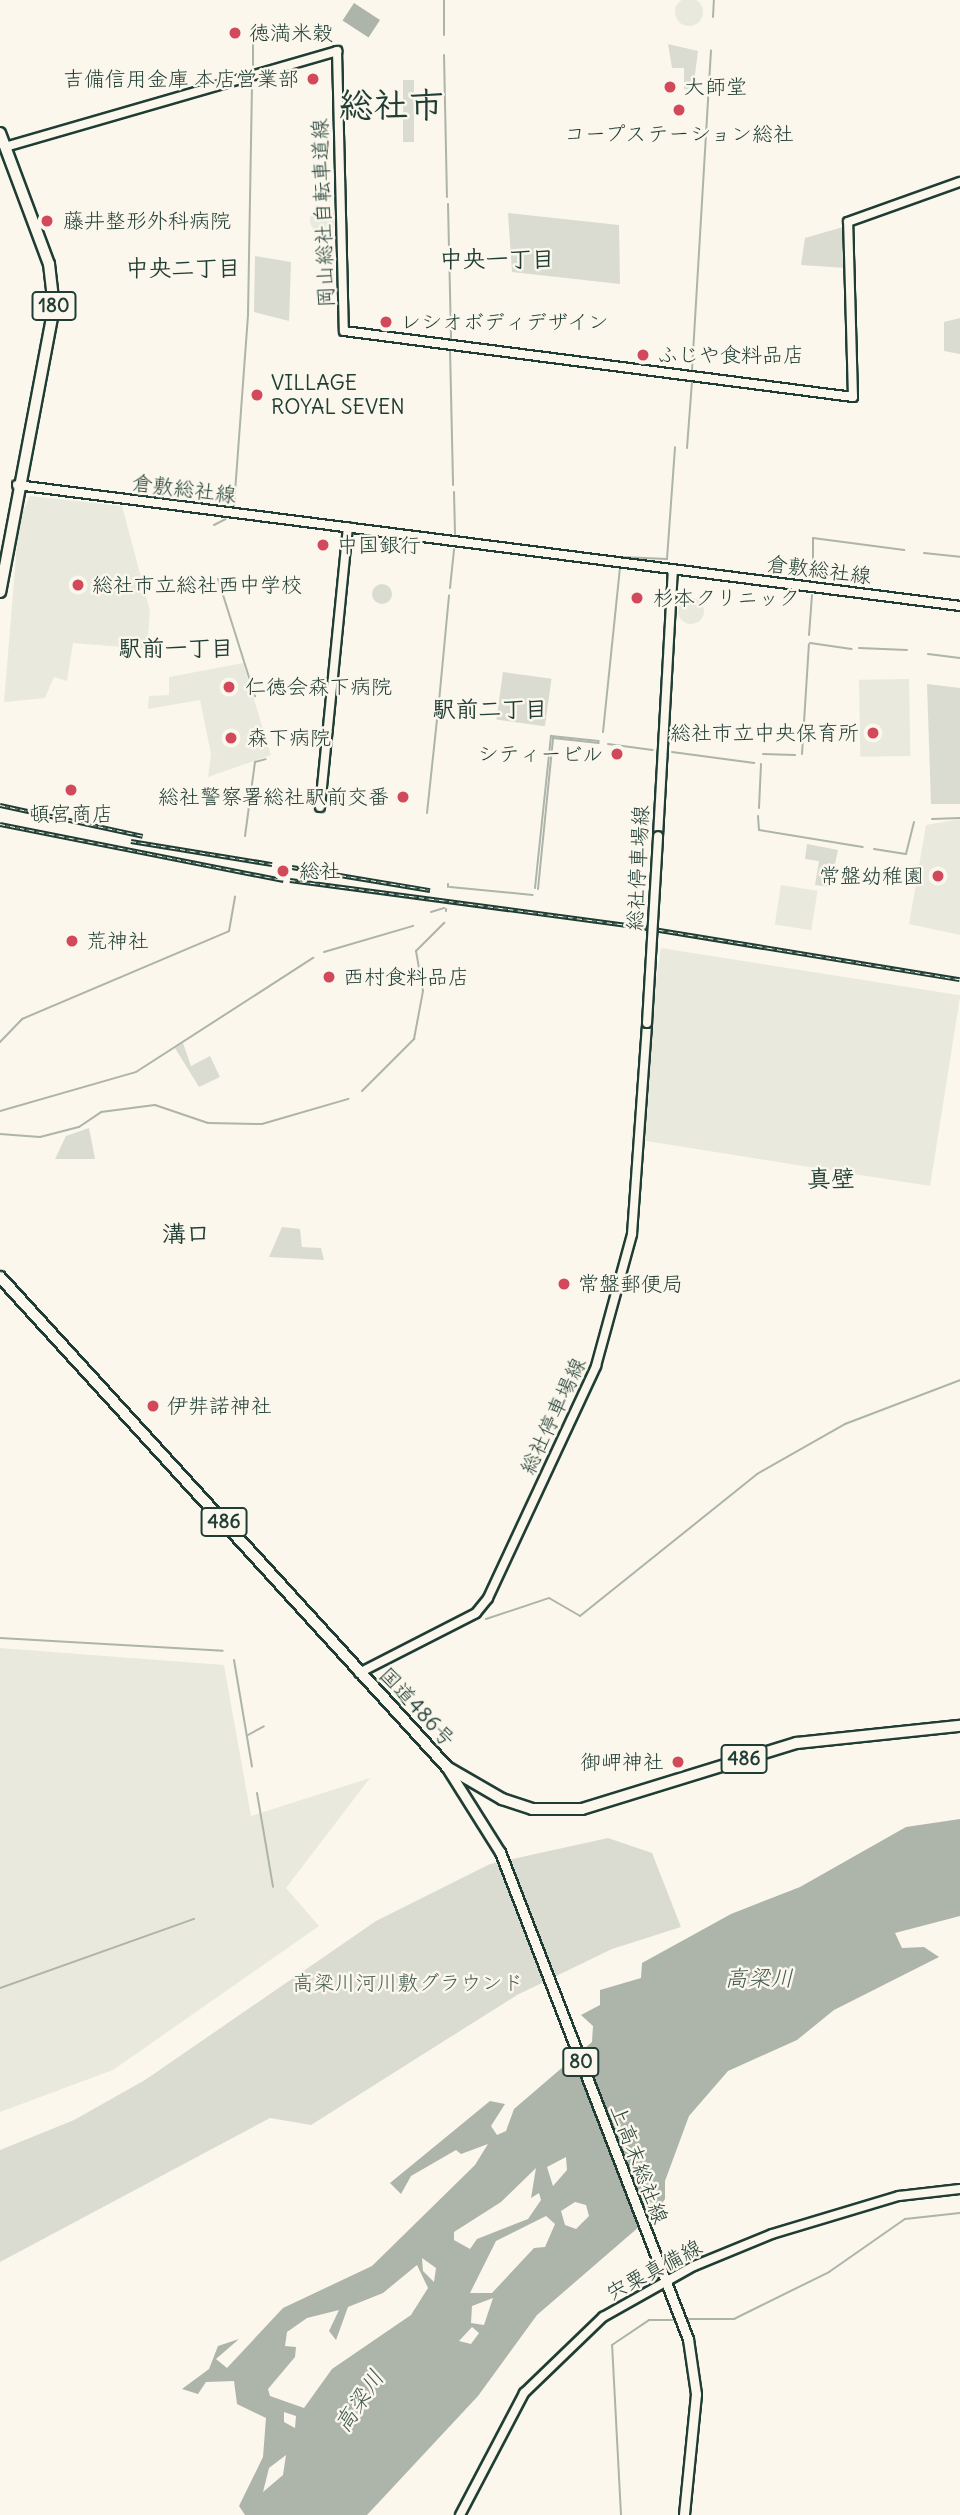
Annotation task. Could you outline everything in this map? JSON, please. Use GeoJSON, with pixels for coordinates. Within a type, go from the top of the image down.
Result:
{"type":"FeatureCollection","features":[{"type":"Feature","properties":{"kind":"highway","name":"180"},"geometry":{"type":"LineString","coordinates":[[0,133],[49,264],[54,294],[50,346],[17,485],[0,592]]}},
{"type":"Feature","properties":{"kind":"highway","name":"国道486号"},"geometry":{"type":"LineString","coordinates":[[0,1277],[447,1767],[516,1805],[573,1810],[797,1743],[960,1726]]}},
{"type":"Feature","properties":{"kind":"main road","name":"岡山総社自転車道線"},"geometry":{"type":"LineString","coordinates":[[5,147],[337,51],[344,331],[853,397],[848,222],[960,182]]}},
{"type":"Feature","properties":{"kind":"main road","name":"倉敷総社線"},"geometry":{"type":"LineString","coordinates":[[17,485],[348,527]]}},
{"type":"Feature","properties":{"kind":"main road"},"geometry":{"type":"LineString","coordinates":[[320,807],[348,527],[673,569]]}},
{"type":"Feature","properties":{"kind":"main road","name":"倉敷総社線"},"geometry":{"type":"LineString","coordinates":[[673,569],[960,606]]}},
{"type":"Feature","properties":{"kind":"main road","name":"総社停車場線"},"geometry":{"type":"LineString","coordinates":[[359,1673],[476,1612],[488,1598],[596,1366],[632,1234],[673,569]]}},
{"type":"Feature","properties":{"kind":"main road","name":"上高末総社線"},"geometry":{"type":"LineString","coordinates":[[447,1767],[494,1838],[500,1852],[676,2306],[694,2368],[694,2420],[684,2515]]}},
{"type":"Feature","properties":{"kind":"main road","name":"宍粟真備線"},"geometry":{"type":"LineString","coordinates":[[460,2515],[541,2372],[603,2317],[666,2282],[809,2221],[899,2196],[960,2189]]}},
{"type":"Feature","properties":{"kind":"shaded area"},"geometry":{"type":"Polygon","coordinates":[[[689,-2],[699,2],[703,12],[699,22],[689,26],[679,22],[675,12],[679,2],[689,-2]]]}},
{"type":"Feature","properties":{"kind":"shaded area"},"geometry":{"type":"Polygon","coordinates":[[[323,207],[332,211],[336,220],[332,229],[323,233],[314,229],[310,220],[314,211],[323,207]]]}},
{"type":"Feature","properties":{"kind":"shaded area","name":"総社市立総社西中学校"},"geometry":{"type":"Polygon","coordinates":[[[30,496],[122,506],[150,611],[147,649],[73,643],[67,681],[54,677],[45,698],[4,702],[19,520],[30,496]]]}},
{"type":"Feature","properties":{"kind":"shaded area"},"geometry":{"type":"Polygon","coordinates":[[[691,598],[700,602],[704,611],[700,620],[691,624],[682,620],[678,611],[682,602],[691,598]]]}},
{"type":"Feature","properties":{"kind":"shaded area"},"geometry":{"type":"Polygon","coordinates":[[[243,663],[271,755],[208,777],[211,754],[200,700],[148,709],[149,696],[169,695],[169,677],[243,663]]]}},
{"type":"Feature","properties":{"kind":"shaded area"},"geometry":{"type":"Polygon","coordinates":[[[909,679],[910,756],[860,757],[859,680],[909,679]]]}},
{"type":"Feature","properties":{"kind":"shaded area","name":"常盤幼稚園"},"geometry":{"type":"Polygon","coordinates":[[[960,819],[960,935],[909,924],[926,825],[960,819]]]}},
{"type":"Feature","properties":{"kind":"shaded area"},"geometry":{"type":"Polygon","coordinates":[[[781,885],[818,891],[811,930],[775,925],[781,885]]]}},
{"type":"Feature","properties":{"kind":"shaded area"},"geometry":{"type":"Polygon","coordinates":[[[661,948],[960,995],[930,1186],[631,1139],[661,948]]]}},
{"type":"Feature","properties":{"kind":"shaded area"},"geometry":{"type":"Polygon","coordinates":[[[0,1648],[224,1665],[251,1816],[370,1778],[286,1888],[319,1926],[113,2070],[0,2112],[0,1648]]]}},
{"type":"Feature","properties":{"kind":"green space"},"geometry":{"type":"Polygon","coordinates":[[[668,44],[698,51],[693,90],[684,89],[684,68],[672,68],[668,44]]]}},
{"type":"Feature","properties":{"kind":"green space"},"geometry":{"type":"Polygon","coordinates":[[[403,80],[414,80],[414,142],[403,142],[403,80]]]}},
{"type":"Feature","properties":{"kind":"green space"},"geometry":{"type":"Polygon","coordinates":[[[508,213],[619,225],[620,284],[512,272],[508,213]]]}},
{"type":"Feature","properties":{"kind":"green space"},"geometry":{"type":"Polygon","coordinates":[[[843,227],[846,268],[801,265],[805,238],[843,227]]]}},
{"type":"Feature","properties":{"kind":"green space"},"geometry":{"type":"Polygon","coordinates":[[[255,256],[291,262],[289,321],[254,312],[255,256]]]}},
{"type":"Feature","properties":{"kind":"green space"},"geometry":{"type":"Polygon","coordinates":[[[960,318],[960,354],[944,351],[944,322],[960,318]]]}},
{"type":"Feature","properties":{"kind":"green space"},"geometry":{"type":"Polygon","coordinates":[[[382,584],[389,587],[392,594],[389,601],[382,604],[375,601],[372,594],[375,587],[382,584]]]}},
{"type":"Feature","properties":{"kind":"green space"},"geometry":{"type":"Polygon","coordinates":[[[503,672],[552,679],[545,726],[496,720],[503,672]]]}},
{"type":"Feature","properties":{"kind":"green space"},"geometry":{"type":"Polygon","coordinates":[[[927,684],[960,688],[960,804],[931,804],[927,684]]]}},
{"type":"Feature","properties":{"kind":"green space"},"geometry":{"type":"Polygon","coordinates":[[[807,844],[838,850],[830,887],[815,885],[819,861],[805,859],[807,844]]]}},
{"type":"Feature","properties":{"kind":"green space"},"geometry":{"type":"Polygon","coordinates":[[[183,1043],[191,1066],[210,1056],[220,1077],[199,1087],[175,1048],[183,1043]]]}},
{"type":"Feature","properties":{"kind":"green space"},"geometry":{"type":"Polygon","coordinates":[[[89,1128],[95,1159],[55,1159],[66,1136],[89,1128]]]}},
{"type":"Feature","properties":{"kind":"green space"},"geometry":{"type":"Polygon","coordinates":[[[282,1227],[300,1229],[302,1247],[321,1248],[324,1260],[269,1257],[282,1227]]]}},
{"type":"Feature","properties":{"kind":"green space","name":"高梁川河川敷グラウンド"},"geometry":{"type":"Polygon","coordinates":[[[608,1838],[652,1853],[681,1927],[612,1949],[517,1995],[311,2125],[270,2118],[0,2262],[0,2150],[74,2120],[145,2080],[376,1921],[490,1864],[608,1838]]]}},
{"type":"Feature","properties":{"kind":"water"},"geometry":{"type":"Polygon","coordinates":[[[354,3],[380,20],[369,37],[343,21],[354,3]]]}},
{"type":"Feature","properties":{"kind":"water","name":"高梁川"},"geometry":{"type":"Polygon","coordinates":[[[960,1819],[960,1916],[895,1933],[902,1948],[924,1947],[939,1957],[834,2010],[797,2040],[728,2071],[689,2116],[665,2181],[665,2199],[655,2213],[537,2315],[478,2396],[367,2515],[245,2515],[239,2506],[263,2457],[266,2418],[237,2404],[234,2381],[206,2382],[198,2394],[182,2389],[209,2369],[218,2346],[239,2339],[216,2359],[227,2368],[283,2308],[372,2266],[475,2165],[488,2144],[461,2154],[456,2150],[411,2176],[401,2194],[390,2183],[490,2101],[505,2104],[491,2126],[497,2135],[506,2131],[514,2109],[592,2042],[593,2026],[581,2015],[600,2005],[600,1990],[641,1978],[642,1963],[731,1914],[800,1887],[906,1827],[960,1819]],[[566,2157],[547,2167],[553,2186],[567,2170],[566,2157]],[[536,2168],[501,2202],[454,2232],[454,2240],[470,2249],[477,2239],[528,2219],[541,2200],[539,2193],[531,2198],[536,2168]],[[575,2202],[561,2211],[565,2225],[576,2229],[589,2216],[586,2205],[575,2202]],[[546,2216],[496,2241],[470,2293],[492,2293],[534,2248],[545,2247],[555,2224],[546,2216]],[[422,2258],[423,2271],[434,2282],[436,2268],[422,2258]],[[417,2265],[383,2293],[348,2307],[336,2340],[329,2331],[339,2310],[307,2318],[287,2332],[285,2346],[296,2347],[295,2357],[268,2389],[270,2396],[304,2408],[332,2369],[411,2315],[428,2288],[417,2265]],[[493,2298],[472,2306],[471,2323],[484,2325],[493,2298]],[[472,2327],[459,2341],[471,2344],[479,2333],[472,2327]],[[284,2412],[284,2422],[295,2428],[296,2416],[284,2412]],[[286,2455],[269,2468],[263,2492],[283,2475],[286,2455]]]}},
{"type":"Feature","properties":{"kind":"waterway"},"geometry":{"type":"LineString","coordinates":[[444,0],[444,35]]}},
{"type":"Feature","properties":{"kind":"waterway"},"geometry":{"type":"LineString","coordinates":[[713,17],[714,0]]}},
{"type":"Feature","properties":{"kind":"waterway"},"geometry":{"type":"LineString","coordinates":[[253,44],[253,65]]}},
{"type":"Feature","properties":{"kind":"waterway"},"geometry":{"type":"LineString","coordinates":[[692,370],[711,51]]}},
{"type":"Feature","properties":{"kind":"waterway"},"geometry":{"type":"LineString","coordinates":[[444,55],[447,197]]}},
{"type":"Feature","properties":{"kind":"waterway"},"geometry":{"type":"LineString","coordinates":[[234,506],[248,314],[252,83]]}},
{"type":"Feature","properties":{"kind":"waterway"},"geometry":{"type":"LineString","coordinates":[[448,204],[451,340]]}},
{"type":"Feature","properties":{"kind":"waterway"},"geometry":{"type":"LineString","coordinates":[[450,349],[453,485]]}},
{"type":"Feature","properties":{"kind":"waterway"},"geometry":{"type":"LineString","coordinates":[[687,448],[692,381]]}},
{"type":"Feature","properties":{"kind":"waterway"},"geometry":{"type":"LineString","coordinates":[[621,557],[667,559],[675,447]]}},
{"type":"Feature","properties":{"kind":"waterway"},"geometry":{"type":"LineString","coordinates":[[454,492],[455,534]]}},
{"type":"Feature","properties":{"kind":"waterway"},"geometry":{"type":"LineString","coordinates":[[214,525],[226,519]]}},
{"type":"Feature","properties":{"kind":"waterway"},"geometry":{"type":"LineString","coordinates":[[813,579],[813,538],[904,550]]}},
{"type":"Feature","properties":{"kind":"waterway"},"geometry":{"type":"LineString","coordinates":[[450,588],[454,549]]}},
{"type":"Feature","properties":{"kind":"waterway"},"geometry":{"type":"LineString","coordinates":[[924,553],[960,557]]}},
{"type":"Feature","properties":{"kind":"waterway"},"geometry":{"type":"LineString","coordinates":[[603,732],[620,568]]}},
{"type":"Feature","properties":{"kind":"waterway"},"geometry":{"type":"LineString","coordinates":[[218,579],[255,696]]}},
{"type":"Feature","properties":{"kind":"waterway"},"geometry":{"type":"LineString","coordinates":[[809,635],[812,595]]}},
{"type":"Feature","properties":{"kind":"waterway"},"geometry":{"type":"LineString","coordinates":[[438,712],[449,596]]}},
{"type":"Feature","properties":{"kind":"waterway"},"geometry":{"type":"LineString","coordinates":[[810,643],[852,649]]}},
{"type":"Feature","properties":{"kind":"waterway"},"geometry":{"type":"LineString","coordinates":[[802,754],[809,644]]}},
{"type":"Feature","properties":{"kind":"waterway"},"geometry":{"type":"LineString","coordinates":[[859,648],[907,650]]}},
{"type":"Feature","properties":{"kind":"waterway"},"geometry":{"type":"LineString","coordinates":[[928,654],[960,658]]}},
{"type":"Feature","properties":{"kind":"waterway"},"geometry":{"type":"LineString","coordinates":[[427,813],[437,720]]}},
{"type":"Feature","properties":{"kind":"waterway"},"geometry":{"type":"LineString","coordinates":[[535,888],[551,736],[599,741]]}},
{"type":"Feature","properties":{"kind":"waterway"},"geometry":{"type":"LineString","coordinates":[[538,889],[553,738],[599,743]]}},
{"type":"Feature","properties":{"kind":"waterway"},"geometry":{"type":"LineString","coordinates":[[608,744],[653,750]]}},
{"type":"Feature","properties":{"kind":"waterway"},"geometry":{"type":"LineString","coordinates":[[672,752],[754,763]]}},
{"type":"Feature","properties":{"kind":"waterway"},"geometry":{"type":"LineString","coordinates":[[763,754],[795,755]]}},
{"type":"Feature","properties":{"kind":"waterway"},"geometry":{"type":"LineString","coordinates":[[245,836],[255,762],[266,759]]}},
{"type":"Feature","properties":{"kind":"waterway"},"geometry":{"type":"LineString","coordinates":[[759,808],[761,764]]}},
{"type":"Feature","properties":{"kind":"waterway"},"geometry":{"type":"LineString","coordinates":[[758,816],[759,830],[863,847]]}},
{"type":"Feature","properties":{"kind":"waterway"},"geometry":{"type":"LineString","coordinates":[[932,819],[960,818]]}},
{"type":"Feature","properties":{"kind":"waterway"},"geometry":{"type":"LineString","coordinates":[[874,849],[906,854],[914,822]]}},
{"type":"Feature","properties":{"kind":"waterway"},"geometry":{"type":"LineString","coordinates":[[450,887],[533,895]]}},
{"type":"Feature","properties":{"kind":"waterway"},"geometry":{"type":"LineString","coordinates":[[0,1042],[22,1019],[229,931],[235,897]]}},
{"type":"Feature","properties":{"kind":"waterway"},"geometry":{"type":"LineString","coordinates":[[431,912],[444,908]]}},
{"type":"Feature","properties":{"kind":"waterway"},"geometry":{"type":"LineString","coordinates":[[362,1091],[414,1039],[423,991],[416,951],[444,923]]}},
{"type":"Feature","properties":{"kind":"waterway"},"geometry":{"type":"LineString","coordinates":[[324,952],[413,926]]}},
{"type":"Feature","properties":{"kind":"waterway"},"geometry":{"type":"LineString","coordinates":[[0,1111],[136,1072],[313,958]]}},
{"type":"Feature","properties":{"kind":"waterway"},"geometry":{"type":"LineString","coordinates":[[0,1134],[40,1137],[79,1127],[101,1112],[155,1105],[208,1123],[262,1124],[348,1099]]}},
{"type":"Feature","properties":{"kind":"waterway"},"geometry":{"type":"LineString","coordinates":[[486,1619],[549,1598],[580,1616],[757,1474],[845,1424],[960,1380]]}},
{"type":"Feature","properties":{"kind":"waterway"},"geometry":{"type":"LineString","coordinates":[[0,1638],[223,1651]]}},
{"type":"Feature","properties":{"kind":"waterway"},"geometry":{"type":"LineString","coordinates":[[234,1660],[252,1766]]}},
{"type":"Feature","properties":{"kind":"waterway"},"geometry":{"type":"LineString","coordinates":[[248,1735],[264,1726]]}},
{"type":"Feature","properties":{"kind":"waterway"},"geometry":{"type":"LineString","coordinates":[[257,1793],[273,1887]]}},
{"type":"Feature","properties":{"kind":"waterway"},"geometry":{"type":"LineString","coordinates":[[0,1988],[194,1919]]}},
{"type":"Feature","properties":{"kind":"waterway"},"geometry":{"type":"LineString","coordinates":[[685,2319],[734,2319],[829,2272],[905,2219],[960,2213]]}},
{"type":"Feature","properties":{"kind":"waterway"},"geometry":{"type":"LineString","coordinates":[[621,2515],[612,2345],[649,2320],[676,2320]]}},
{"type":"Feature","properties":{"kind":"railway"},"geometry":{"type":"LineString","coordinates":[[0,805],[143,836]]}},
{"type":"Feature","properties":{"kind":"railway"},"geometry":{"type":"LineString","coordinates":[[0,824],[284,880]]}},
{"type":"Feature","properties":{"kind":"railway"},"geometry":{"type":"LineString","coordinates":[[131,841],[272,864]]}},
{"type":"Feature","properties":{"kind":"railway"},"geometry":{"type":"LineString","coordinates":[[292,867],[430,890]]}},
{"type":"Feature","properties":{"kind":"railway"},"geometry":{"type":"LineString","coordinates":[[290,880],[629,925],[960,979]]}},
{"type":"Feature","properties":{"kind":"place","name":"徳満米穀"},"geometry":{"type":"Point","coordinates":[235,33]}},
{"type":"Feature","properties":{"kind":"place","name":"吉備信用金庫 本店営業部"},"geometry":{"type":"Point","coordinates":[313,79]}},
{"type":"Feature","properties":{"kind":"place","name":"大師堂"},"geometry":{"type":"Point","coordinates":[670,87]}},
{"type":"Feature","properties":{"kind":"place","name":"コープステーション総社"},"geometry":{"type":"Point","coordinates":[679,110]}},
{"type":"Feature","properties":{"kind":"place","name":"藤井整形外科病院"},"geometry":{"type":"Point","coordinates":[47,221]}},
{"type":"Feature","properties":{"kind":"place","name":"レシオボディデザイン"},"geometry":{"type":"Point","coordinates":[386,322]}},
{"type":"Feature","properties":{"kind":"place","name":"ふじや食料品店"},"geometry":{"type":"Point","coordinates":[643,355]}},
{"type":"Feature","properties":{"kind":"place","name":"VILLAGE ROYAL SEVEN"},"geometry":{"type":"Point","coordinates":[257,395]}},
{"type":"Feature","properties":{"kind":"place","name":"中国銀行"},"geometry":{"type":"Point","coordinates":[323,545]}},
{"type":"Feature","properties":{"kind":"place","name":"総社市立総社西中学校"},"geometry":{"type":"Point","coordinates":[78,585]}},
{"type":"Feature","properties":{"kind":"place","name":"杉本クリニック"},"geometry":{"type":"Point","coordinates":[637,598]}},
{"type":"Feature","properties":{"kind":"place","name":"仁徳会森下病院"},"geometry":{"type":"Point","coordinates":[229,687]}},
{"type":"Feature","properties":{"kind":"place","name":"総社市立中央保育所"},"geometry":{"type":"Point","coordinates":[873,733]}},
{"type":"Feature","properties":{"kind":"place","name":"森下病院"},"geometry":{"type":"Point","coordinates":[231,738]}},
{"type":"Feature","properties":{"kind":"place","name":"シティービル"},"geometry":{"type":"Point","coordinates":[617,754]}},
{"type":"Feature","properties":{"kind":"place","name":"頓宮商店"},"geometry":{"type":"Point","coordinates":[71,790]}},
{"type":"Feature","properties":{"kind":"place","name":"総社警察署総社駅前交番"},"geometry":{"type":"Point","coordinates":[403,797]}},
{"type":"Feature","properties":{"kind":"place","name":"総社"},"geometry":{"type":"Point","coordinates":[283,871]}},
{"type":"Feature","properties":{"kind":"place","name":"常盤幼稚園"},"geometry":{"type":"Point","coordinates":[938,876]}},
{"type":"Feature","properties":{"kind":"place","name":"荒神社"},"geometry":{"type":"Point","coordinates":[72,941]}},
{"type":"Feature","properties":{"kind":"place","name":"西村食料品店"},"geometry":{"type":"Point","coordinates":[329,977]}},
{"type":"Feature","properties":{"kind":"place","name":"常盤郵便局"},"geometry":{"type":"Point","coordinates":[564,1284]}},
{"type":"Feature","properties":{"kind":"place","name":"伊弉諾神社"},"geometry":{"type":"Point","coordinates":[153,1406]}},
{"type":"Feature","properties":{"kind":"place","name":"御岬神社"},"geometry":{"type":"Point","coordinates":[678,1762]}},
{"type":"Feature","properties":{"kind":"district","name":"総社市"},"geometry":{"type":"Point","coordinates":[391,104]}},
{"type":"Feature","properties":{"kind":"district","name":"中央一丁目"},"geometry":{"type":"Point","coordinates":[497,259]}},
{"type":"Feature","properties":{"kind":"district","name":"中央二丁目"},"geometry":{"type":"Point","coordinates":[183,268]}},
{"type":"Feature","properties":{"kind":"district","name":"駅前一丁目"},"geometry":{"type":"Point","coordinates":[176,648]}},
{"type":"Feature","properties":{"kind":"district","name":"駅前二丁目"},"geometry":{"type":"Point","coordinates":[490,709]}},
{"type":"Feature","properties":{"kind":"district","name":"真壁"},"geometry":{"type":"Point","coordinates":[831,1179]}},
{"type":"Feature","properties":{"kind":"district","name":"溝口"},"geometry":{"type":"Point","coordinates":[186,1234]}}]}
